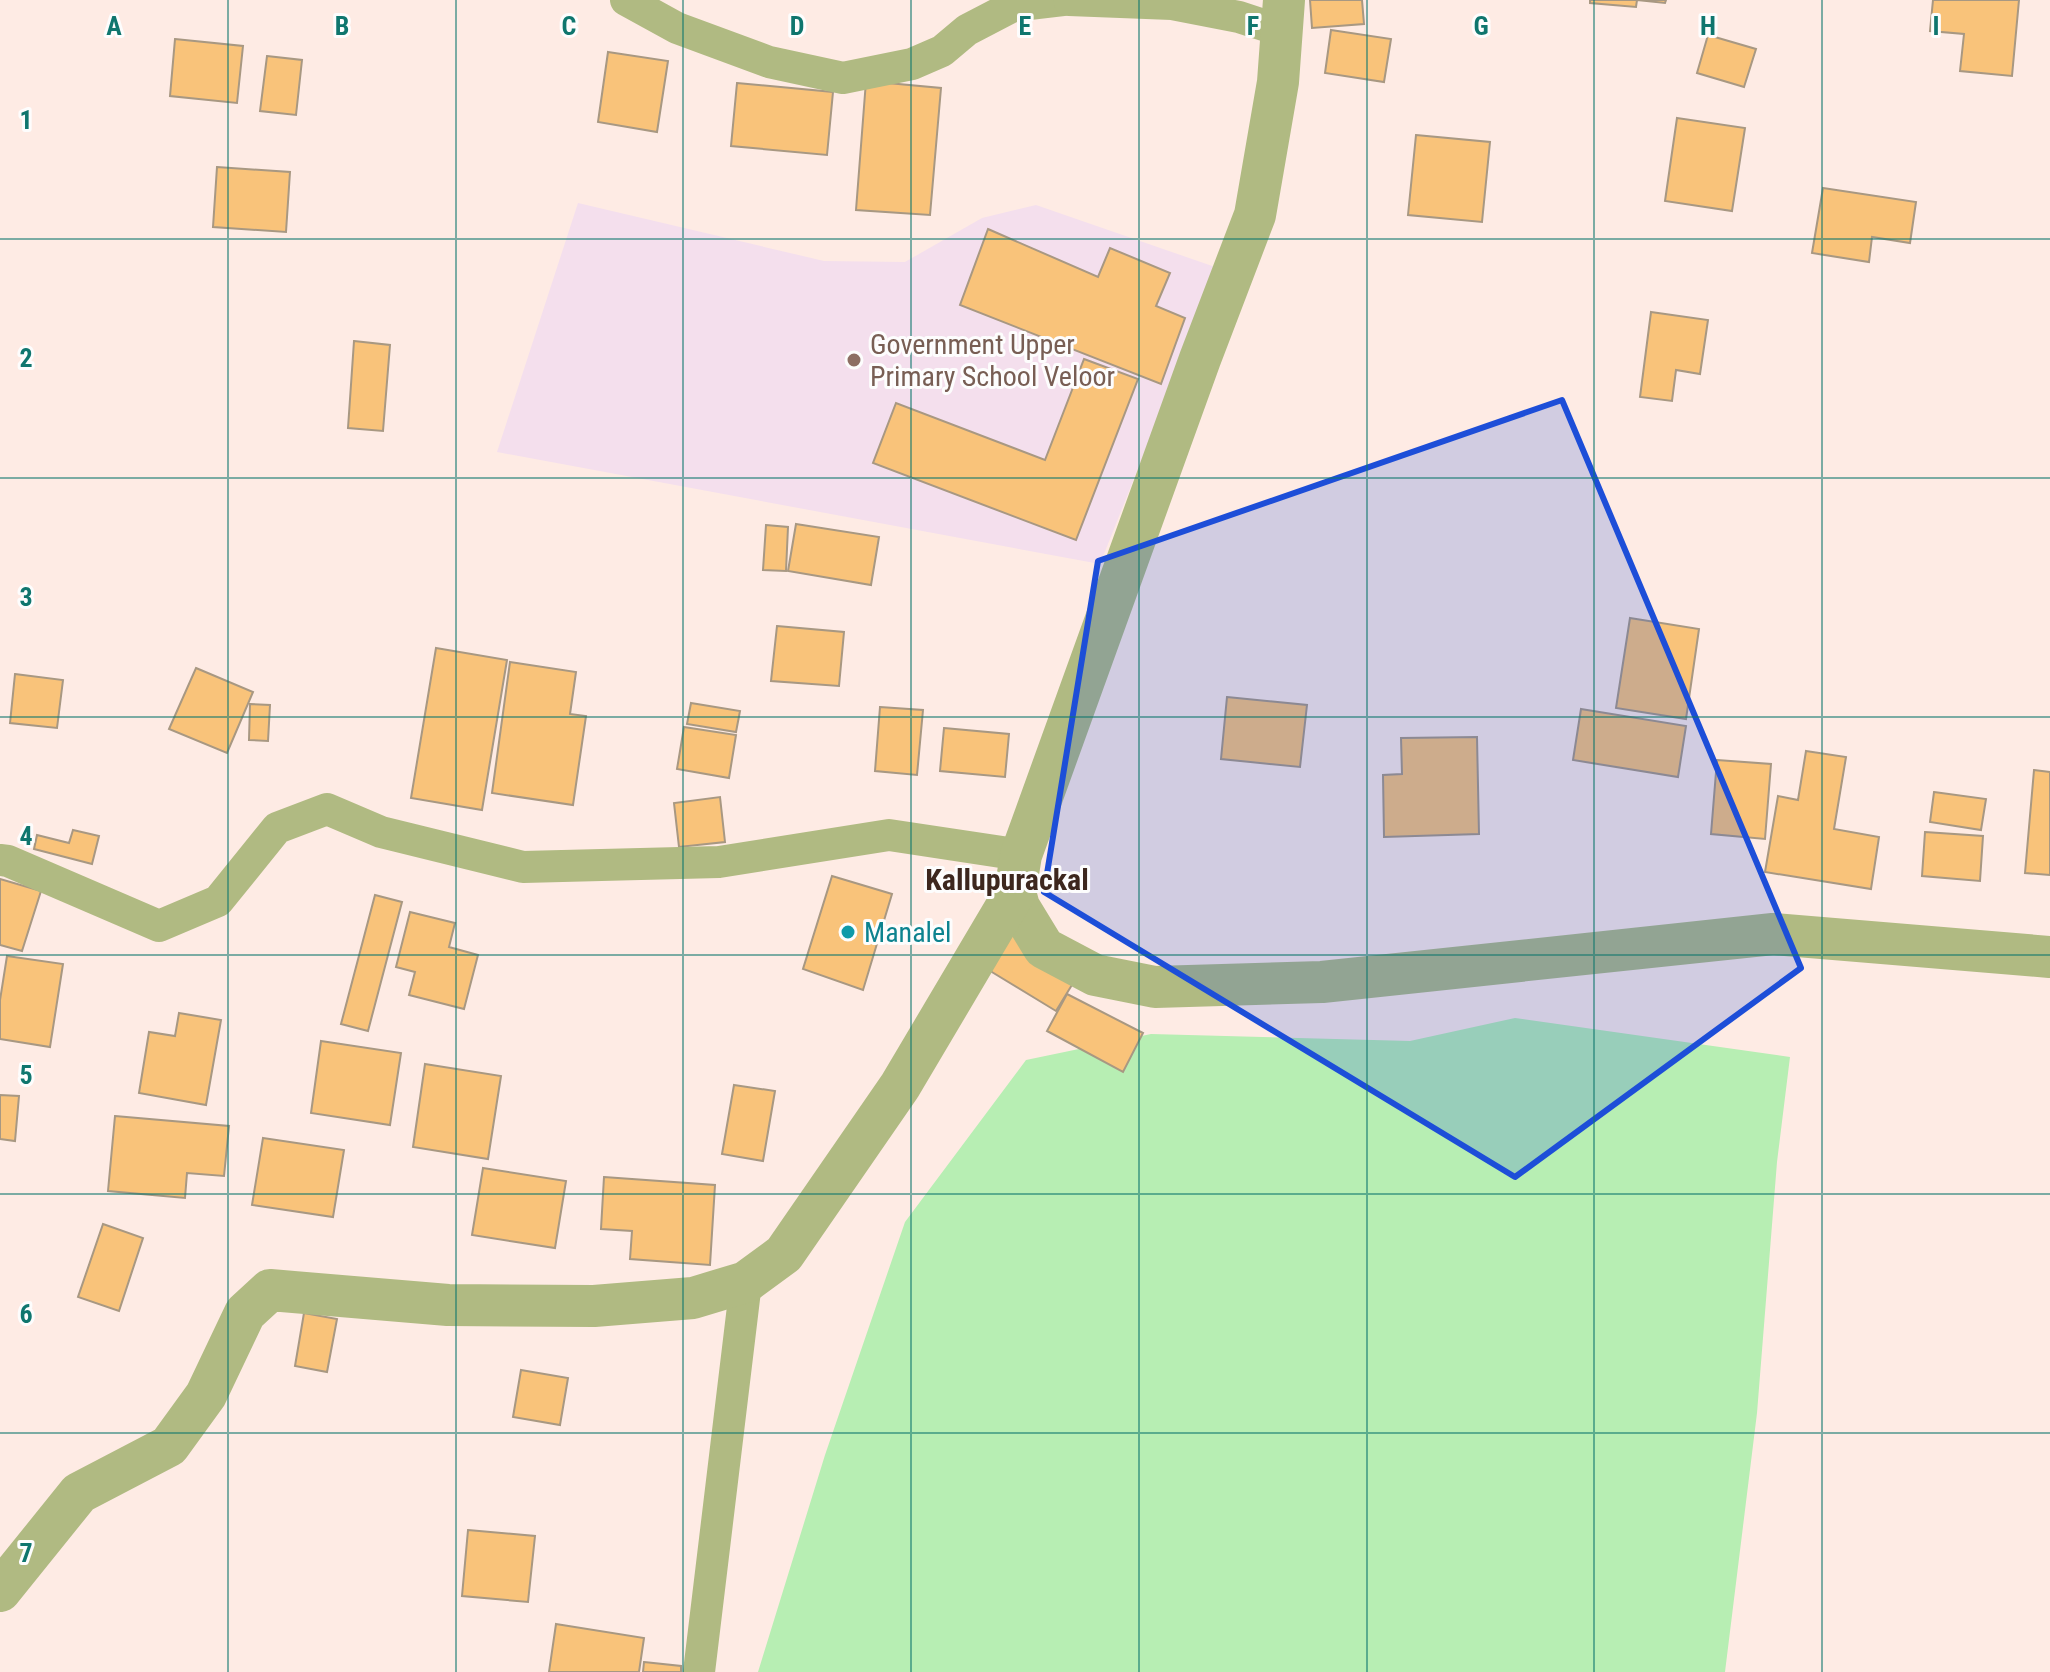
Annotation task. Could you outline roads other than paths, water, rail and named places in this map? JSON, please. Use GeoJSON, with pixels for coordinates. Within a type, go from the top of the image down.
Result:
{"type":"FeatureCollection","features":[{"type":"Feature","properties":{"kind":"street"},"geometry":{"type":"LineString","coordinates":[[0,1591],[79,1493],[169,1446],[206,1395],[245,1313],[270,1290],[448,1305],[594,1306],[693,1298],[746,1282],[784,1254],[900,1086],[1018,874],[1200,359],[1255,215],[1278,82],[1283,15],[1239,17],[1172,4],[1066,0],[1013,6],[967,30],[942,51],[912,64],[843,78],[769,62],[677,28],[626,0]]}},
{"type":"Feature","properties":{"kind":"street"},"geometry":{"type":"LineString","coordinates":[[0,860],[159,926],[218,901],[277,828],[327,809],[381,832],[523,867],[719,862],[889,835],[1018,874]]}},
{"type":"Feature","properties":{"kind":"street"},"geometry":{"type":"LineString","coordinates":[[1018,874],[1019,907],[1044,948],[1095,975],[1155,987],[1322,982],[1773,934],[2050,957]]}},
{"type":"Feature","properties":{"kind":"street"},"geometry":{"type":"LineString","coordinates":[[699,1672],[746,1282]]}},
{"type":"Feature","properties":{"kind":"place","name":"Government Upper Primary School Veloor"},"geometry":{"type":"Point","coordinates":[854,360]}},
{"type":"Feature","properties":{"kind":"place","name":"Manalel"},"geometry":{"type":"Point","coordinates":[848,932]}},
{"type":"Feature","properties":{"kind":"district","name":"Kallupurackal"},"geometry":{"type":"Point","coordinates":[1007,879]}}]}
